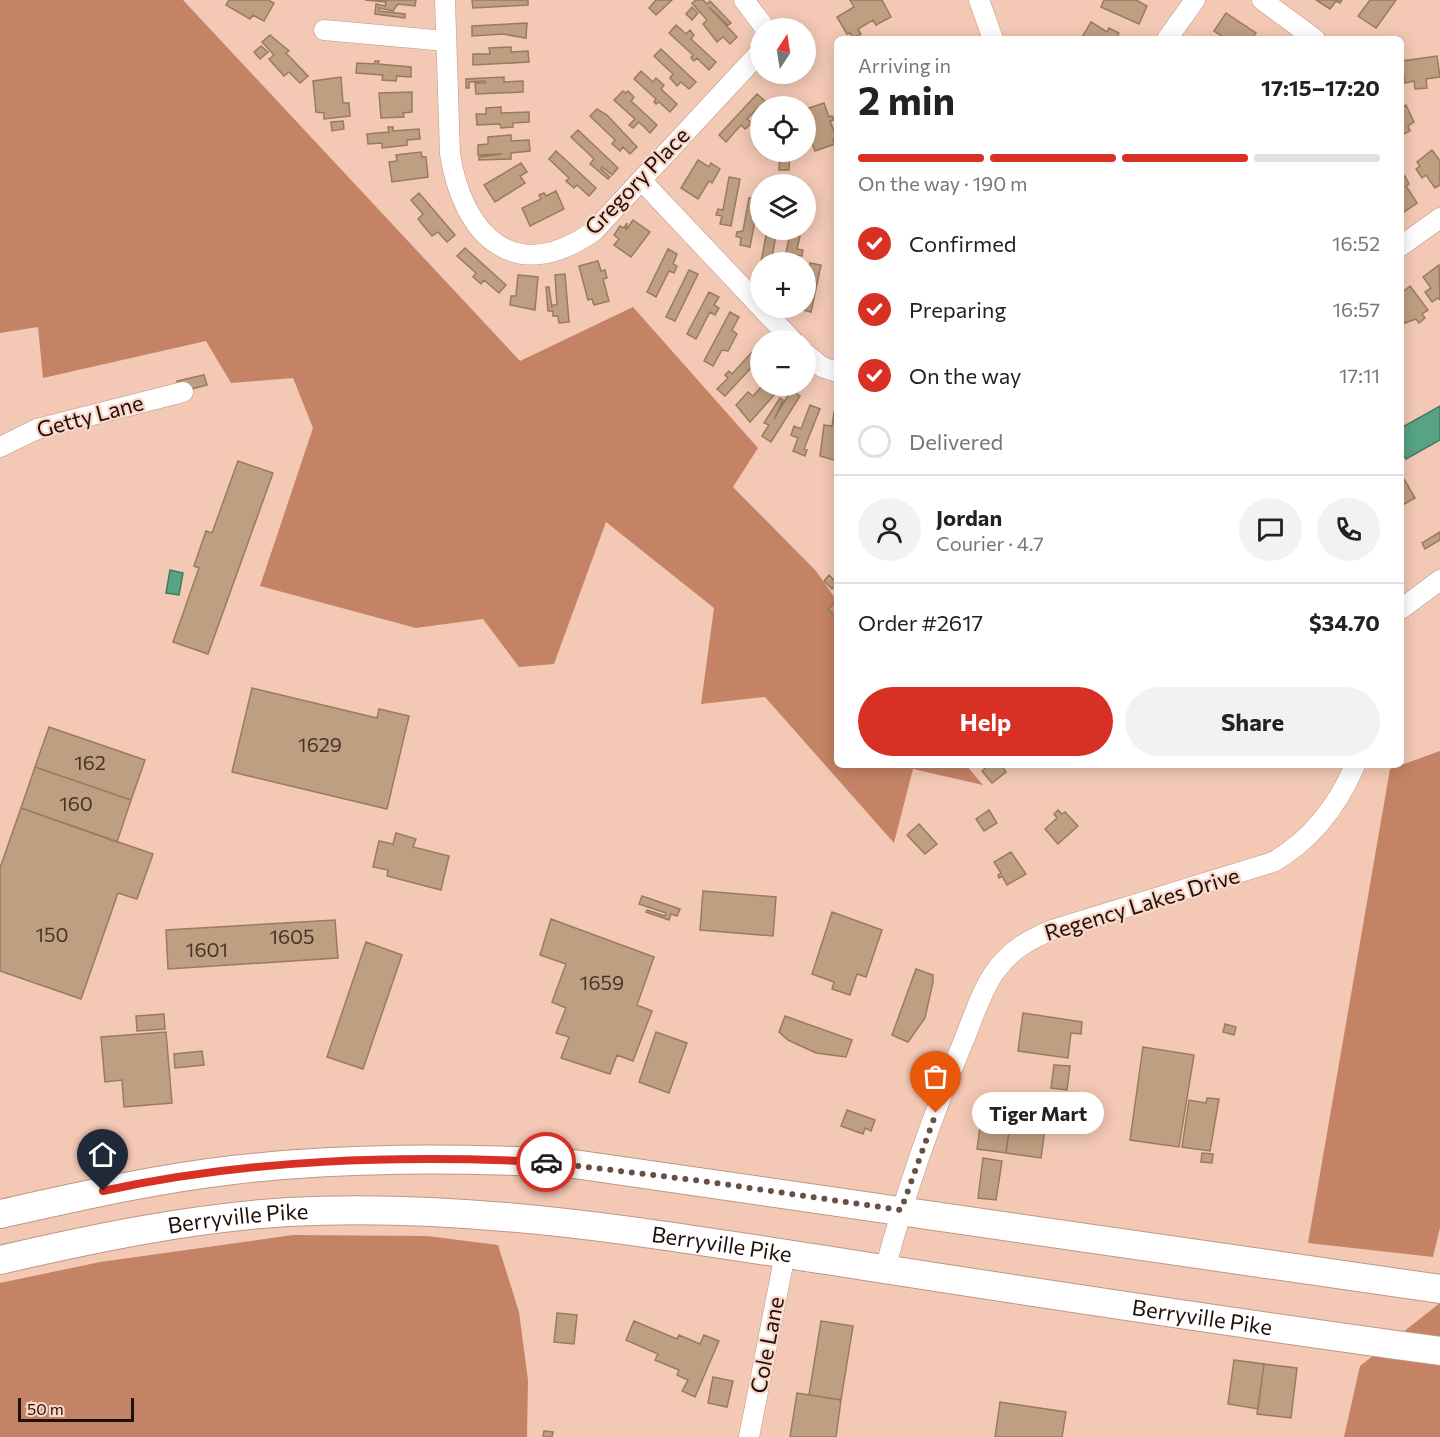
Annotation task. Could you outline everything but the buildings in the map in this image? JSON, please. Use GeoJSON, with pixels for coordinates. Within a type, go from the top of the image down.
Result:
{"type":"FeatureCollection","features":[{"type":"Feature","properties":{"kind":"highway"},"geometry":{"type":"LineString","coordinates":[[0,1214],[141,1183],[232,1170],[345,1161],[567,1163],[1440,1289]]}},
{"type":"Feature","properties":{"kind":"highway","name":"Berryville Pike"},"geometry":{"type":"LineString","coordinates":[[0,1260],[156,1228],[287,1212],[343,1211],[485,1216],[785,1254],[1440,1351]]}},
{"type":"Feature","properties":{"kind":"street","name":"Gregory Place"},"geometry":{"type":"LineString","coordinates":[[445,0],[450,154],[460,197],[474,223],[494,243],[525,254],[558,252],[594,231],[750,61]]}},
{"type":"Feature","properties":{"kind":"street"},"geometry":{"type":"LineString","coordinates":[[744,0],[758,18]]}},
{"type":"Feature","properties":{"kind":"street"},"geometry":{"type":"LineString","coordinates":[[979,0],[992,36]]}},
{"type":"Feature","properties":{"kind":"street"},"geometry":{"type":"LineString","coordinates":[[1169,36],[1195,0]]}},
{"type":"Feature","properties":{"kind":"street"},"geometry":{"type":"LineString","coordinates":[[1262,0],[1312,36]]}},
{"type":"Feature","properties":{"kind":"street"},"geometry":{"type":"LineString","coordinates":[[324,30],[446,41]]}},
{"type":"Feature","properties":{"kind":"street"},"geometry":{"type":"LineString","coordinates":[[641,180],[783,330]]}},
{"type":"Feature","properties":{"kind":"street"},"geometry":{"type":"LineString","coordinates":[[1404,244],[1440,218]]}},
{"type":"Feature","properties":{"kind":"street"},"geometry":{"type":"LineString","coordinates":[[816,362],[834,371]]}},
{"type":"Feature","properties":{"kind":"street","name":"Getty Lane"},"geometry":{"type":"LineString","coordinates":[[0,447],[37,429],[183,392]]}},
{"type":"Feature","properties":{"kind":"street"},"geometry":{"type":"LineString","coordinates":[[1404,607],[1440,580]]}},
{"type":"Feature","properties":{"kind":"street","name":"Regency Lakes Drive"},"geometry":{"type":"LineString","coordinates":[[885,1269],[901,1210],[952,1069],[994,973],[1014,951],[1026,942],[1052,930],[1273,862],[1304,840],[1324,818],[1353,768]]}},
{"type":"Feature","properties":{"kind":"street","name":"Cole Lane"},"geometry":{"type":"LineString","coordinates":[[749,1437],[785,1254]]}},
{"type":"Feature","properties":{"kind":"shaded area"},"geometry":{"type":"Polygon","coordinates":[[[0,0],[183,0],[520,361],[633,307],[758,448],[733,487],[816,571],[834,597],[834,768],[969,768],[983,785],[913,769],[894,843],[765,697],[701,704],[714,608],[606,522],[554,664],[519,667],[483,619],[416,628],[260,586],[313,428],[293,378],[231,383],[206,341],[43,378],[38,327],[0,333],[0,0]]]}},
{"type":"Feature","properties":{"kind":"shaded area"},"geometry":{"type":"Polygon","coordinates":[[[1440,406],[1440,440],[1406,459],[1404,456],[1404,426],[1440,406]]]}},
{"type":"Feature","properties":{"kind":"shaded area"},"geometry":{"type":"Polygon","coordinates":[[[170,570],[183,573],[179,595],[166,593],[170,570]]]}},
{"type":"Feature","properties":{"kind":"shaded area"},"geometry":{"type":"Polygon","coordinates":[[[1440,751],[1440,1228],[1433,1257],[1308,1243],[1390,769],[1404,768],[1404,764],[1440,751]]]}},
{"type":"Feature","properties":{"kind":"shaded area"},"geometry":{"type":"Polygon","coordinates":[[[293,1235],[427,1236],[498,1245],[519,1312],[528,1380],[527,1437],[0,1437],[0,1283],[100,1262],[293,1235]]]}},
{"type":"Feature","properties":{"kind":"shaded area"},"geometry":{"type":"Polygon","coordinates":[[[1440,1303],[1440,1437],[1344,1437],[1360,1366],[1440,1303]]]}},
{"type":"Feature","properties":{"kind":"way so far"},"geometry":{"type":"LineString","coordinates":[[546,1162],[702,1181],[901,1210],[936,1113]]}},
{"type":"Feature","properties":{"kind":"place","name":"Tiger Mart"},"geometry":{"type":"Point","coordinates":[936,1113]}},
{"type":"Feature","properties":{"kind":"route"},"geometry":{"type":"LineString","coordinates":[[103,1191],[209,1173],[293,1164],[356,1160],[546,1162]]}}]}
